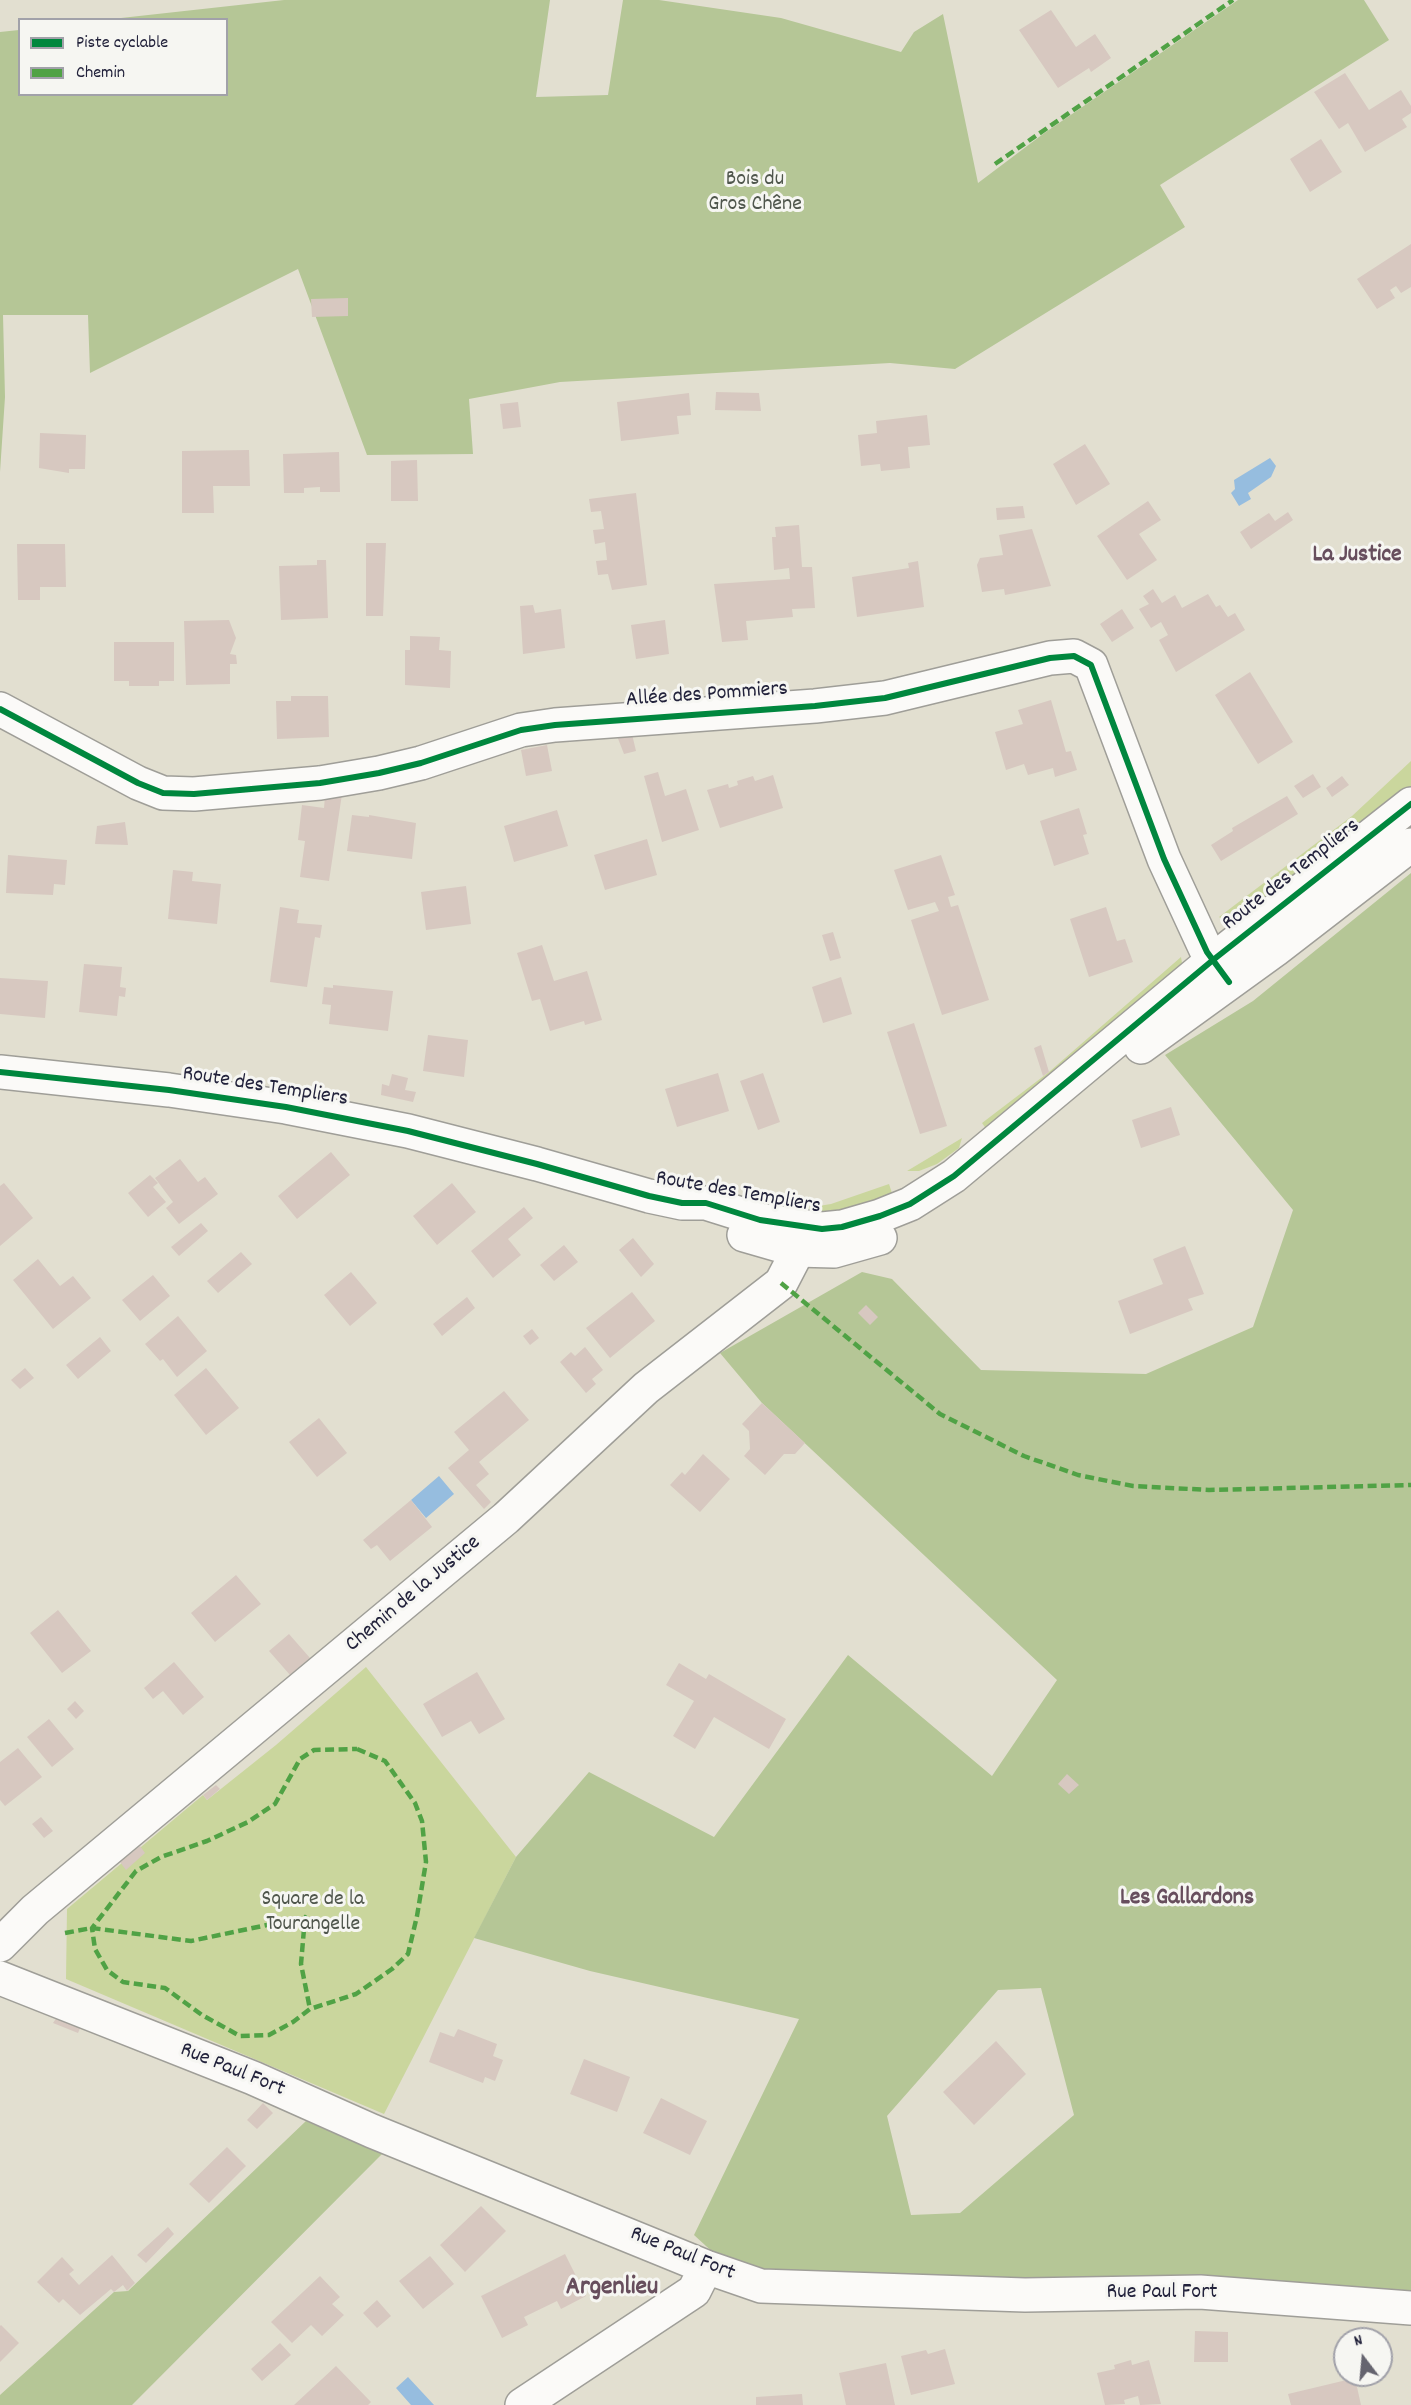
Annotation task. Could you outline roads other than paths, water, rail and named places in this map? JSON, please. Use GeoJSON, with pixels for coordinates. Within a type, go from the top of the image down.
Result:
{"type":"FeatureCollection","features":[{"type":"Feature","properties":{"kind":"street","name":"Allée des Pommiers"},"geometry":{"type":"LineString","coordinates":[[0,709],[138,783],[163,793],[194,794],[320,783],[379,773],[421,763],[521,730],[555,725],[815,706],[885,698],[1015,666],[1074,656],[1091,665],[1164,859],[1221,971]]}},
{"type":"Feature","properties":{"kind":"street","name":"Route des Templiers"},"geometry":{"type":"LineString","coordinates":[[0,1072],[169,1090],[297,1110],[408,1131],[682,1203],[700,1220],[798,1238],[834,1251],[860,1245],[917,1222],[1012,1151],[1123,1059],[1411,804]]}},
{"type":"Feature","properties":{"kind":"street","name":"Route des Templiers"},"geometry":{"type":"LineString","coordinates":[[1221,971],[1275,950],[1411,844]]}},
{"type":"Feature","properties":{"kind":"street","name":"Chemin de la Justice"},"geometry":{"type":"LineString","coordinates":[[0,1945],[35,1910],[506,1518],[646,1388],[709,1336],[781,1282],[794,1258],[798,1238]]}},
{"type":"Feature","properties":{"kind":"street","name":"Rue Paul Fort"},"geometry":{"type":"LineString","coordinates":[[0,1978],[253,2078],[372,2131],[706,2267],[761,2286],[1025,2295],[1200,2292],[1411,2308]]}},
{"type":"Feature","properties":{"kind":"street"},"geometry":{"type":"LineString","coordinates":[[522,2405],[694,2291],[706,2267]]}},
{"type":"Feature","properties":{"kind":"water"},"geometry":{"type":"Polygon","coordinates":[[[1270,458],[1276,466],[1271,477],[1248,493],[1251,499],[1239,506],[1231,493],[1235,489],[1234,480],[1270,458]]]}},
{"type":"Feature","properties":{"kind":"water"},"geometry":{"type":"Polygon","coordinates":[[[439,1476],[454,1494],[426,1518],[411,1500],[439,1476]]]}},
{"type":"Feature","properties":{"kind":"water"},"geometry":{"type":"Polygon","coordinates":[[[408,2377],[434,2405],[411,2405],[396,2388],[408,2377]]]}},
{"type":"Feature","properties":{"kind":"district","name":"La Justice"},"geometry":{"type":"Point","coordinates":[1357,557]}},
{"type":"Feature","properties":{"kind":"district","name":"Les Gallardons"},"geometry":{"type":"Point","coordinates":[1187,1900]}},
{"type":"Feature","properties":{"kind":"district","name":"Argenlieu"},"geometry":{"type":"Point","coordinates":[612,2289]}},
{"type":"Feature","properties":{"kind":"park label","name":"Bois du Gros Chêne"},"geometry":{"type":"Point","coordinates":[755,194]}},
{"type":"Feature","properties":{"kind":"park label","name":"Square de la Tourangelle"},"geometry":{"type":"Point","coordinates":[313,1914]}}]}
